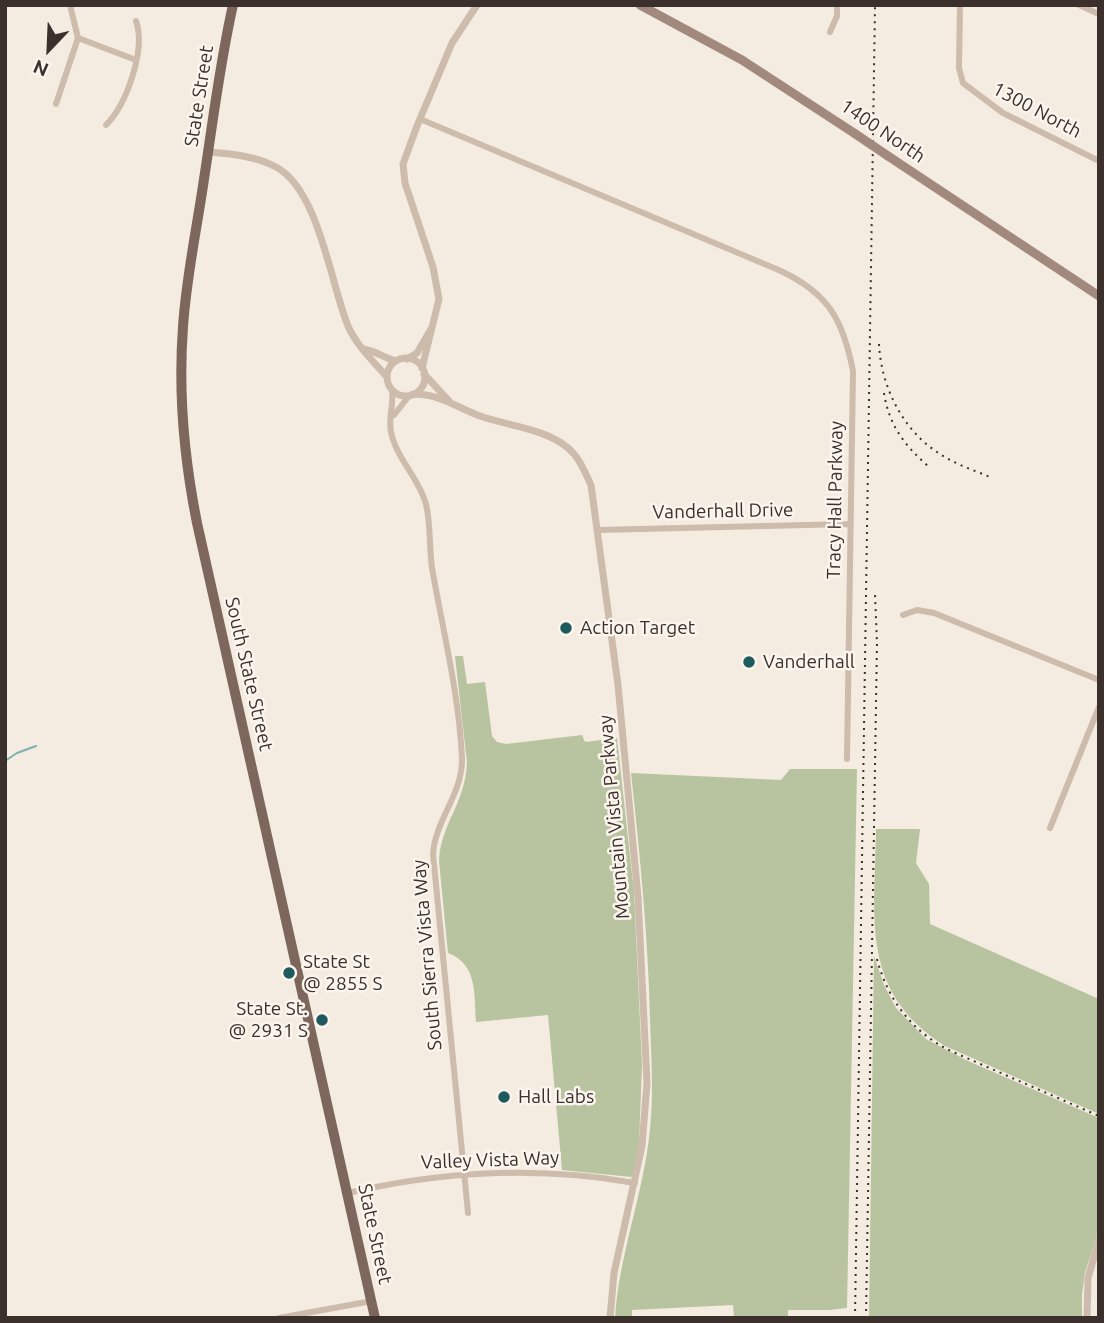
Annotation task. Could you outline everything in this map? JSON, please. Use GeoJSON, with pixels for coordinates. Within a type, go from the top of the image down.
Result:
{"type":"FeatureCollection","features":[{"type":"Feature","properties":{"kind":"main road","name":"State Street"},"geometry":{"type":"LineString","coordinates":[[202,193],[233,5]]}},
{"type":"Feature","properties":{"kind":"main road","name":"1400 North"},"geometry":{"type":"LineString","coordinates":[[640,5],[742,60],[1099,296]]}},
{"type":"Feature","properties":{"kind":"main road","name":"South State Street"},"geometry":{"type":"LineString","coordinates":[[202,193],[183,326],[181,394],[188,474],[341,1157]]}},
{"type":"Feature","properties":{"kind":"main road","name":"State Street"},"geometry":{"type":"LineString","coordinates":[[341,1157],[375,1318]]}},
{"type":"Feature","properties":{"kind":"street"},"geometry":{"type":"LineString","coordinates":[[56,104],[78,38],[73,25],[71,5]]}},
{"type":"Feature","properties":{"kind":"street"},"geometry":{"type":"LineString","coordinates":[[392,417],[422,386],[437,312],[437,284],[405,183],[406,154],[452,43],[477,5]]}},
{"type":"Feature","properties":{"kind":"street"},"geometry":{"type":"LineString","coordinates":[[830,32],[837,16],[837,5]]}},
{"type":"Feature","properties":{"kind":"street","name":"1300 North"},"geometry":{"type":"LineString","coordinates":[[960,5],[959,68],[962,83],[1003,113],[1099,161]]}},
{"type":"Feature","properties":{"kind":"street"},"geometry":{"type":"LineString","coordinates":[[1079,5],[1099,14]]}},
{"type":"Feature","properties":{"kind":"street"},"geometry":{"type":"LineString","coordinates":[[106,125],[116,115],[131,79],[141,33],[136,21]]}},
{"type":"Feature","properties":{"kind":"street"},"geometry":{"type":"LineString","coordinates":[[78,38],[135,60]]}},
{"type":"Feature","properties":{"kind":"street","name":"Tracy Hall Parkway"},"geometry":{"type":"LineString","coordinates":[[420,118],[781,271],[806,284],[825,301],[847,340],[853,371],[847,759]]}},
{"type":"Feature","properties":{"kind":"street"},"geometry":{"type":"LineString","coordinates":[[208,152],[261,160],[278,168],[296,184],[313,217],[348,326],[357,343],[387,377],[392,390],[401,396],[411,395]]}},
{"type":"Feature","properties":{"kind":"street"},"geometry":{"type":"LineString","coordinates":[[407,359],[417,353],[432,329]]}},
{"type":"Feature","properties":{"kind":"street"},"geometry":{"type":"LineString","coordinates":[[363,349],[396,361],[413,360],[423,371]]}},
{"type":"Feature","properties":{"kind":"street"},"geometry":{"type":"LineString","coordinates":[[387,377],[391,365],[396,361]]}},
{"type":"Feature","properties":{"kind":"street","name":"Mountain Vista Parkway"},"geometry":{"type":"LineString","coordinates":[[423,371],[449,401]]}},
{"type":"Feature","properties":{"kind":"street","name":"South Sierra Vista Way"},"geometry":{"type":"LineString","coordinates":[[392,390],[393,440],[421,490],[426,505],[432,566],[450,653],[462,758],[456,793],[436,834],[433,854],[468,1213]]}},
{"type":"Feature","properties":{"kind":"street","name":"Mountain Vista Parkway"},"geometry":{"type":"LineString","coordinates":[[411,395],[423,394],[449,401],[478,415],[550,437],[568,448],[581,463],[591,485],[618,685],[638,897],[647,1083],[642,1146],[614,1273],[610,1318]]}},
{"type":"Feature","properties":{"kind":"street","name":"Vanderhall Drive"},"geometry":{"type":"LineString","coordinates":[[597,530],[849,524]]}},
{"type":"Feature","properties":{"kind":"street"},"geometry":{"type":"LineString","coordinates":[[903,614],[917,610],[934,613],[1099,681]]}},
{"type":"Feature","properties":{"kind":"street"},"geometry":{"type":"LineString","coordinates":[[1050,828],[1099,706]]}},
{"type":"Feature","properties":{"kind":"street","name":"Valley Vista Way"},"geometry":{"type":"LineString","coordinates":[[348,1193],[410,1180],[463,1174],[541,1172],[597,1176],[635,1183]]}},
{"type":"Feature","properties":{"kind":"street"},"geometry":{"type":"LineString","coordinates":[[1087,1318],[1088,1278],[1099,1240]]}},
{"type":"Feature","properties":{"kind":"street"},"geometry":{"type":"LineString","coordinates":[[279,1318],[372,1301]]}},
{"type":"Feature","properties":{"kind":"green space"},"geometry":{"type":"Polygon","coordinates":[[[455,656],[463,656],[467,684],[485,682],[492,736],[497,742],[506,744],[582,735],[585,742],[617,738],[634,892],[642,1065],[639,1144],[631,1177],[562,1170],[548,1015],[476,1022],[470,973],[458,958],[448,953],[439,861],[444,835],[462,790],[467,763],[455,656]]]}},
{"type":"Feature","properties":{"kind":"green space"},"geometry":{"type":"Polygon","coordinates":[[[790,769],[857,769],[847,1308],[788,1310],[788,1318],[734,1318],[733,1305],[632,1310],[632,1318],[615,1318],[621,1270],[643,1177],[652,1101],[647,957],[631,773],[781,780],[790,769]]]}},
{"type":"Feature","properties":{"kind":"green space"},"geometry":{"type":"Polygon","coordinates":[[[876,829],[920,829],[916,863],[929,884],[930,924],[1099,999],[1099,1114],[945,1046],[917,1025],[898,1001],[885,977],[878,950],[874,893],[876,829]]]}},
{"type":"Feature","properties":{"kind":"green space"},"geometry":{"type":"Polygon","coordinates":[[[874,956],[896,1008],[926,1039],[968,1061],[1099,1118],[1099,1229],[1085,1273],[1082,1318],[869,1318],[874,956]]]}},
{"type":"Feature","properties":{"kind":"waterway"},"geometry":{"type":"LineString","coordinates":[[5,761],[36,746]]}},
{"type":"Feature","properties":{"kind":"railway"},"geometry":{"type":"LineString","coordinates":[[855,1318],[875,5]]}},
{"type":"Feature","properties":{"kind":"railway"},"geometry":{"type":"LineString","coordinates":[[879,344],[889,392],[915,433],[946,458],[990,477]]}},
{"type":"Feature","properties":{"kind":"railway"},"geometry":{"type":"LineString","coordinates":[[884,393],[899,434],[928,466]]}},
{"type":"Feature","properties":{"kind":"railway"},"geometry":{"type":"LineString","coordinates":[[866,1318],[877,643],[875,594]]}},
{"type":"Feature","properties":{"kind":"railway"},"geometry":{"type":"LineString","coordinates":[[877,959],[896,1002],[926,1036],[953,1052],[1099,1116]]}},
{"type":"Feature","properties":{"kind":"place","name":"Action Target"},"geometry":{"type":"Point","coordinates":[566,628]}},
{"type":"Feature","properties":{"kind":"place","name":"Vanderhall"},"geometry":{"type":"Point","coordinates":[749,662]}},
{"type":"Feature","properties":{"kind":"place","name":"State St @ 2855 S"},"geometry":{"type":"Point","coordinates":[289,973]}},
{"type":"Feature","properties":{"kind":"place","name":"State St. @ 2931 S"},"geometry":{"type":"Point","coordinates":[322,1020]}},
{"type":"Feature","properties":{"kind":"place","name":"Hall Labs"},"geometry":{"type":"Point","coordinates":[504,1097]}}]}
